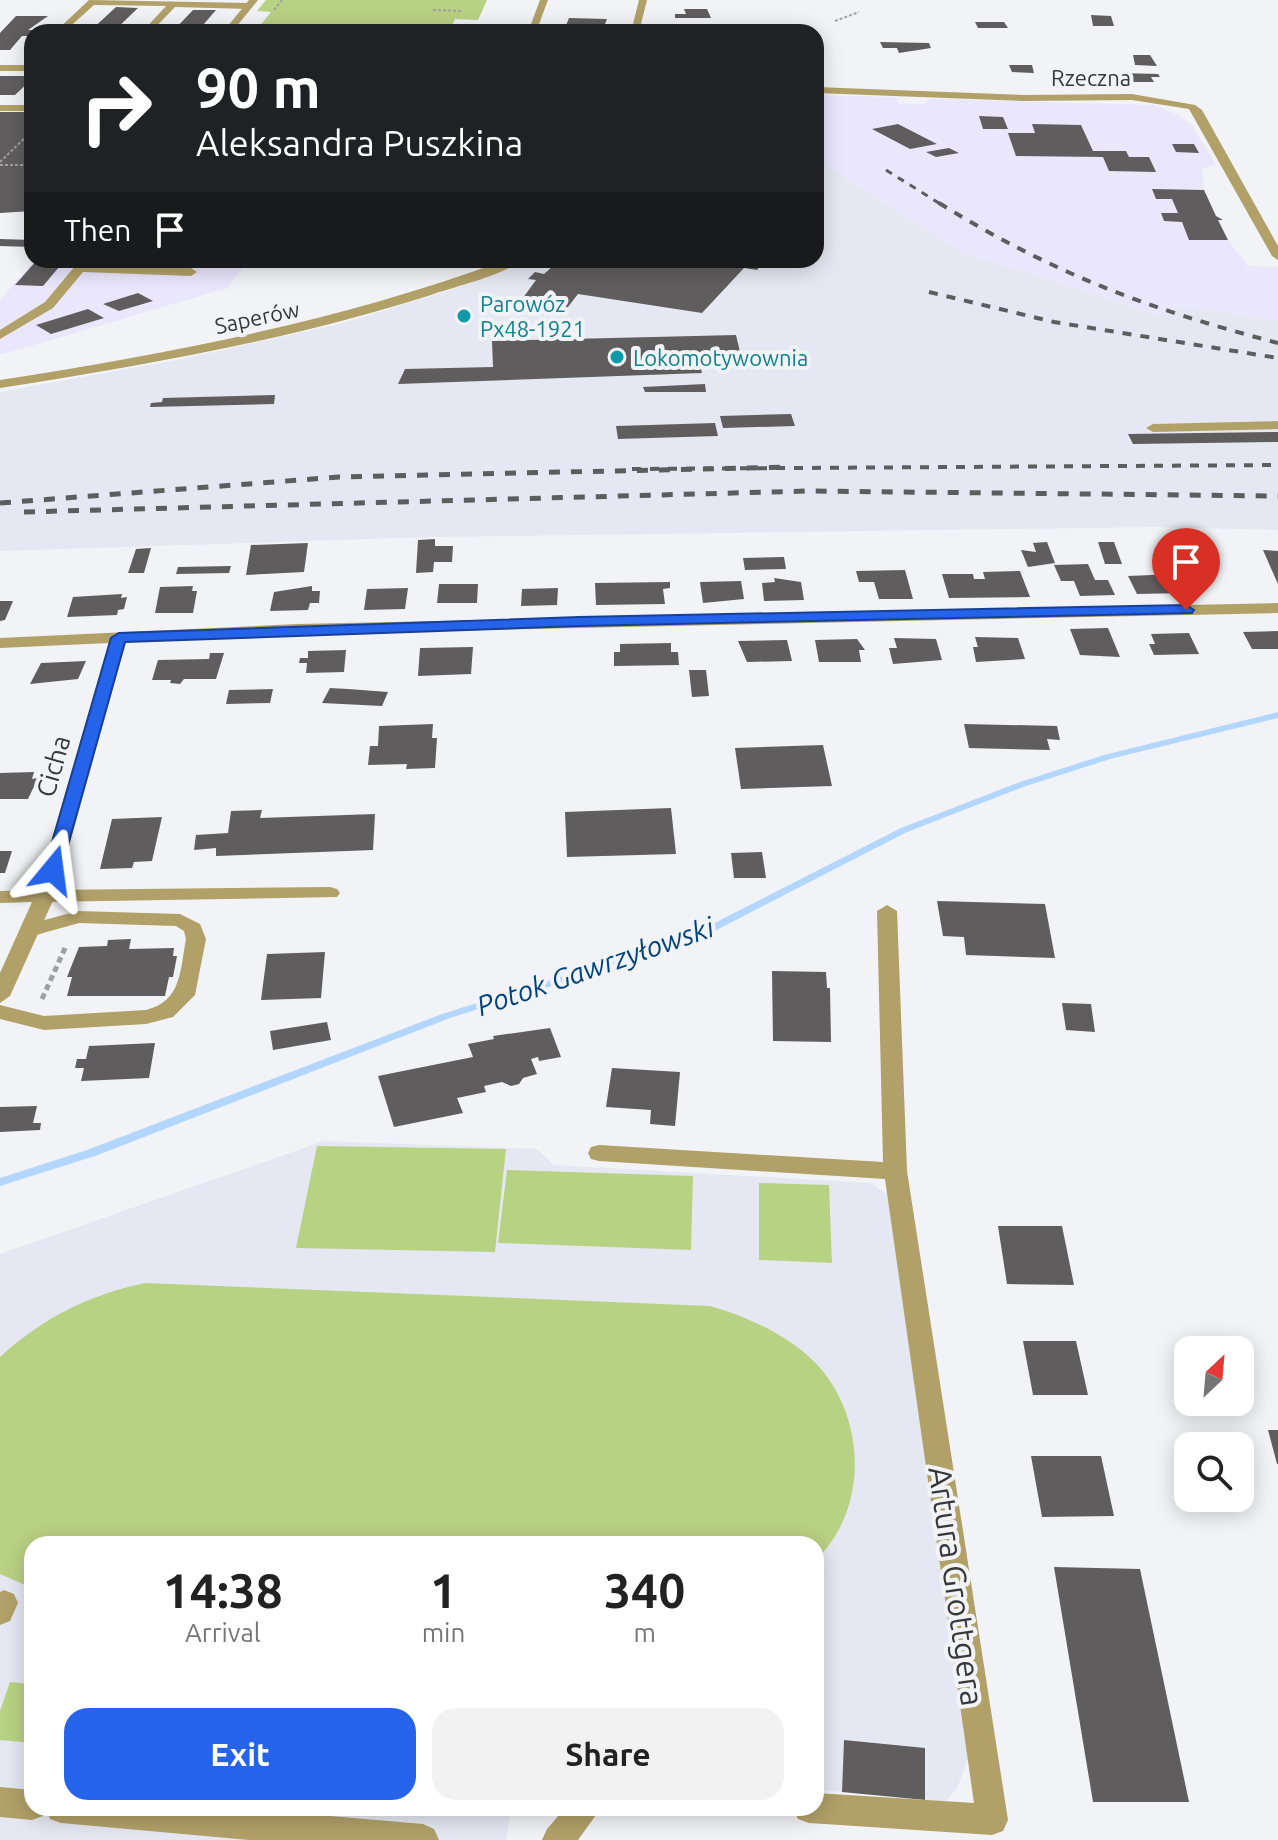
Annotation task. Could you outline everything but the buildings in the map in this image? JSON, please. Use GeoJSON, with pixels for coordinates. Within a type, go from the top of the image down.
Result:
{"type":"FeatureCollection","features":[{"type":"Feature","properties":{"kind":"street"},"geometry":{"type":"LineString","coordinates":[[535,24],[544,0]]}},
{"type":"Feature","properties":{"kind":"street"},"geometry":{"type":"LineString","coordinates":[[637,24],[643,0]]}},
{"type":"Feature","properties":{"kind":"street"},"geometry":{"type":"LineString","coordinates":[[68,24],[93,1],[250,8]]}},
{"type":"Feature","properties":{"kind":"street"},"geometry":{"type":"LineString","coordinates":[[154,24],[173,4]]}},
{"type":"Feature","properties":{"kind":"street"},"geometry":{"type":"LineString","coordinates":[[235,24],[250,8]]}},
{"type":"Feature","properties":{"kind":"street"},"geometry":{"type":"LineString","coordinates":[[20,68],[24,64]]}},
{"type":"Feature","properties":{"kind":"street"},"geometry":{"type":"LineString","coordinates":[[0,68],[24,68]]}},
{"type":"Feature","properties":{"kind":"street","name":"Rzeczna"},"geometry":{"type":"LineString","coordinates":[[824,90],[1023,98],[1132,97],[1192,107],[1197,110],[1278,256]]}},
{"type":"Feature","properties":{"kind":"street"},"geometry":{"type":"LineString","coordinates":[[0,108],[24,108]]}},
{"type":"Feature","properties":{"kind":"street"},"geometry":{"type":"LineString","coordinates":[[0,335],[49,305],[80,268],[191,272]]}},
{"type":"Feature","properties":{"kind":"street","name":"Saperów"},"geometry":{"type":"LineString","coordinates":[[0,384],[308,327],[493,268]]}},
{"type":"Feature","properties":{"kind":"street"},"geometry":{"type":"LineString","coordinates":[[1153,428],[1278,425]]}},
{"type":"Feature","properties":{"kind":"street"},"geometry":{"type":"LineString","coordinates":[[0,643],[579,621],[1278,608]]}},
{"type":"Feature","properties":{"kind":"street","name":"Cicha"},"geometry":{"type":"LineString","coordinates":[[3,1008],[29,931],[45,896],[119,638]]}},
{"type":"Feature","properties":{"kind":"street"},"geometry":{"type":"LineString","coordinates":[[0,897],[330,893]]}},
{"type":"Feature","properties":{"kind":"street","name":"Artura Grottgera"},"geometry":{"type":"LineString","coordinates":[[824,1809],[992,1820],[895,1171],[887,911]]}},
{"type":"Feature","properties":{"kind":"street"},"geometry":{"type":"LineString","coordinates":[[3,1008],[44,1023],[146,1017],[166,1012],[185,995],[196,939],[187,923],[172,919],[64,920],[29,931]]}},
{"type":"Feature","properties":{"kind":"street"},"geometry":{"type":"LineString","coordinates":[[599,1153],[895,1171]]}},
{"type":"Feature","properties":{"kind":"street"},"geometry":{"type":"LineString","coordinates":[[0,1802],[24,1804]]}},
{"type":"Feature","properties":{"kind":"street"},"geometry":{"type":"LineString","coordinates":[[152,1816],[423,1840]]}},
{"type":"Feature","properties":{"kind":"street"},"geometry":{"type":"LineString","coordinates":[[558,1840],[578,1816]]}},
{"type":"Feature","properties":{"kind":"path"},"geometry":{"type":"LineString","coordinates":[[433,10],[463,11]]}},
{"type":"Feature","properties":{"kind":"path"},"geometry":{"type":"LineString","coordinates":[[835,21],[859,12]]}},
{"type":"Feature","properties":{"kind":"path"},"geometry":{"type":"LineString","coordinates":[[0,163],[24,139]]}},
{"type":"Feature","properties":{"kind":"path"},"geometry":{"type":"LineString","coordinates":[[0,163],[24,165]]}},
{"type":"Feature","properties":{"kind":"path"},"geometry":{"type":"LineString","coordinates":[[3,1008],[40,1003],[73,931],[64,920]]}},
{"type":"Feature","properties":{"kind":"shaded area"},"geometry":{"type":"Polygon","coordinates":[[[824,95],[895,97],[899,104],[924,104],[930,99],[1154,105],[1176,114],[1192,125],[1216,165],[1202,168],[1204,190],[1216,216],[1223,220],[1219,221],[1228,240],[1248,266],[1278,267],[1278,321],[1178,306],[1161,316],[961,252],[824,164],[824,95]]]}},
{"type":"Feature","properties":{"kind":"shaded area"},"geometry":{"type":"Polygon","coordinates":[[[824,164],[961,252],[1161,316],[1178,306],[1278,321],[1278,530],[1153,527],[431,537],[0,551],[0,392],[182,359],[340,324],[510,268],[824,268],[824,164]]]}},
{"type":"Feature","properties":{"kind":"shaded area"},"geometry":{"type":"Polygon","coordinates":[[[28,268],[243,268],[227,288],[0,355],[0,300],[28,268]]]}},
{"type":"Feature","properties":{"kind":"shaded area"},"geometry":{"type":"Polygon","coordinates":[[[324,1141],[537,1149],[554,1165],[871,1183],[892,1198],[969,1757],[957,1788],[945,1802],[925,1800],[924,1748],[844,1740],[842,1792],[824,1791],[824,1536],[24,1536],[24,1816],[510,1816],[506,1840],[0,1840],[0,1254],[324,1141]]]}},
{"type":"Feature","properties":{"kind":"green space"},"geometry":{"type":"Polygon","coordinates":[[[266,0],[487,0],[478,20],[455,19],[453,24],[261,24],[271,12],[257,11],[266,0]]]}},
{"type":"Feature","properties":{"kind":"green space"},"geometry":{"type":"Polygon","coordinates":[[[317,1146],[506,1149],[495,1252],[296,1248],[317,1146]]]}},
{"type":"Feature","properties":{"kind":"green space"},"geometry":{"type":"Polygon","coordinates":[[[507,1170],[693,1176],[691,1250],[498,1243],[507,1170]]]}},
{"type":"Feature","properties":{"kind":"green space"},"geometry":{"type":"Polygon","coordinates":[[[759,1183],[829,1185],[832,1263],[759,1260],[759,1183]]]}},
{"type":"Feature","properties":{"kind":"green space"},"geometry":{"type":"Polygon","coordinates":[[[145,1283],[710,1306],[785,1338],[821,1369],[836,1391],[847,1415],[855,1466],[845,1517],[824,1551],[824,1536],[24,1536],[24,1584],[0,1574],[0,1357],[67,1310],[145,1283]]]}},
{"type":"Feature","properties":{"kind":"green space"},"geometry":{"type":"Polygon","coordinates":[[[10,1682],[24,1683],[24,1742],[0,1740],[0,1711],[10,1682]]]}},
{"type":"Feature","properties":{"kind":"waterway","name":"Potok Gawrzyłowski"},"geometry":{"type":"LineString","coordinates":[[0,1182],[91,1153],[446,1016],[691,939],[904,830],[1023,784],[1107,757],[1278,715]]}},
{"type":"Feature","properties":{"kind":"railway"},"geometry":{"type":"LineString","coordinates":[[886,170],[942,205]]}},
{"type":"Feature","properties":{"kind":"railway"},"geometry":{"type":"LineString","coordinates":[[939,203],[1022,250],[1103,287],[1186,317],[1278,343]]}},
{"type":"Feature","properties":{"kind":"railway"},"geometry":{"type":"LineString","coordinates":[[929,292],[1054,322],[1278,358]]}},
{"type":"Feature","properties":{"kind":"railway"},"geometry":{"type":"LineString","coordinates":[[727,468],[1278,465]]}},
{"type":"Feature","properties":{"kind":"railway"},"geometry":{"type":"LineString","coordinates":[[727,468],[791,467]]}},
{"type":"Feature","properties":{"kind":"railway"},"geometry":{"type":"LineString","coordinates":[[0,503],[339,477],[727,468]]}},
{"type":"Feature","properties":{"kind":"railway"},"geometry":{"type":"LineString","coordinates":[[632,469],[727,468]]}},
{"type":"Feature","properties":{"kind":"railway"},"geometry":{"type":"LineString","coordinates":[[24,512],[808,491],[1278,496]]}},
{"type":"Feature","properties":{"kind":"place","name":"Parowóz Px48-1921"},"geometry":{"type":"Point","coordinates":[464,316]}},
{"type":"Feature","properties":{"kind":"place","name":"Lokomotywownia"},"geometry":{"type":"Point","coordinates":[617,357]}},
{"type":"Feature","properties":{"kind":"route"},"geometry":{"type":"LineString","coordinates":[[53,870],[119,638],[297,629],[579,621],[1186,610]]}}]}
